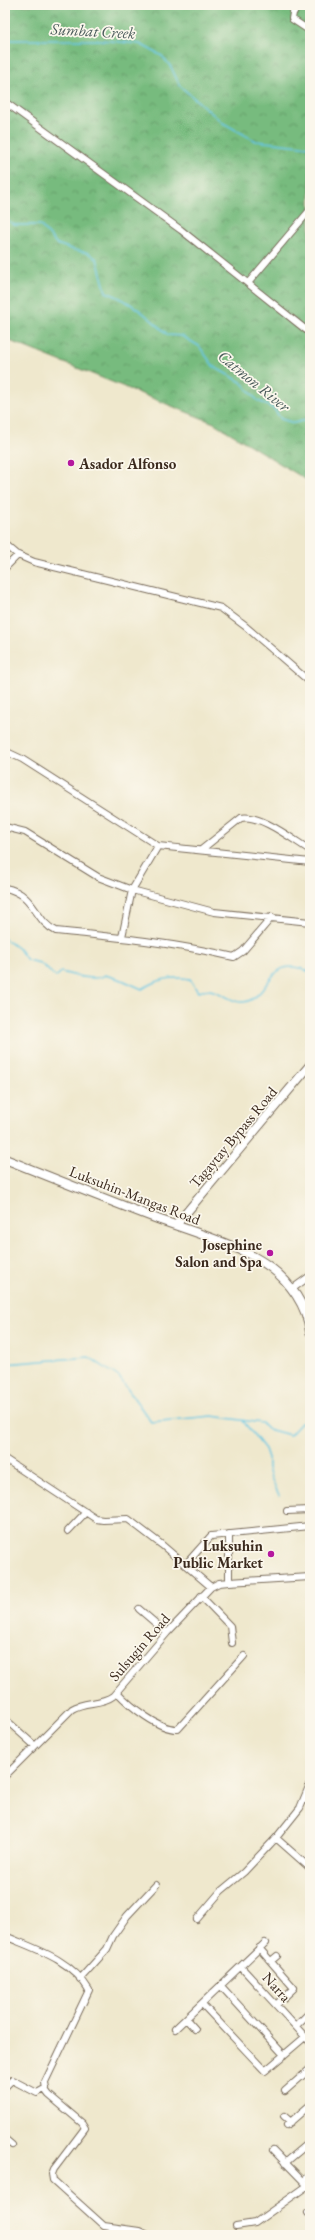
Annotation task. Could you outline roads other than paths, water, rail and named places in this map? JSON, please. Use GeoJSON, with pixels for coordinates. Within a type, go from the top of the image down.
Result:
{"type":"FeatureCollection","features":[{"type":"Feature","properties":{"kind":"main road","name":"Tagaytay Bypass Road"},"geometry":{"type":"LineString","coordinates":[[176,1225],[310,1065]]}},
{"type":"Feature","properties":{"kind":"main road","name":"Luksuhin-Mangas Road"},"geometry":{"type":"LineString","coordinates":[[5,1159],[106,1200],[176,1225],[252,1256],[270,1267],[292,1289],[306,1314],[310,1332]]}},
{"type":"Feature","properties":{"kind":"street"},"geometry":{"type":"LineString","coordinates":[[299,5],[293,13],[292,19],[310,30]]}},
{"type":"Feature","properties":{"kind":"street"},"geometry":{"type":"LineString","coordinates":[[5,102],[181,230],[249,282],[310,333]]}},
{"type":"Feature","properties":{"kind":"street"},"geometry":{"type":"LineString","coordinates":[[249,282],[310,210]]}},
{"type":"Feature","properties":{"kind":"street"},"geometry":{"type":"LineString","coordinates":[[5,544],[18,555],[40,564],[221,608],[245,626],[310,682]]}},
{"type":"Feature","properties":{"kind":"street"},"geometry":{"type":"LineString","coordinates":[[5,568],[18,555]]}},
{"type":"Feature","properties":{"kind":"street"},"geometry":{"type":"LineString","coordinates":[[5,751],[22,758],[158,846],[310,862]]}},
{"type":"Feature","properties":{"kind":"street"},"geometry":{"type":"LineString","coordinates":[[201,850],[241,818],[246,817],[260,820],[310,850]]}},
{"type":"Feature","properties":{"kind":"street"},"geometry":{"type":"LineString","coordinates":[[5,827],[25,832],[98,877],[132,890],[208,911],[310,922]]}},
{"type":"Feature","properties":{"kind":"street"},"geometry":{"type":"LineString","coordinates":[[122,937],[132,890],[158,846]]}},
{"type":"Feature","properties":{"kind":"street"},"geometry":{"type":"LineString","coordinates":[[5,888],[20,892],[49,926],[56,931],[122,937],[237,956],[272,917]]}},
{"type":"Feature","properties":{"kind":"street"},"geometry":{"type":"LineString","coordinates":[[292,1289],[310,1276]]}},
{"type":"Feature","properties":{"kind":"street"},"geometry":{"type":"LineString","coordinates":[[5,1459],[86,1512],[103,1520],[128,1519],[186,1564],[211,1586],[229,1582],[310,1577]]}},
{"type":"Feature","properties":{"kind":"street"},"geometry":{"type":"LineString","coordinates":[[287,1511],[310,1510]]}},
{"type":"Feature","properties":{"kind":"street"},"geometry":{"type":"LineString","coordinates":[[68,1531],[86,1512]]}},
{"type":"Feature","properties":{"kind":"street"},"geometry":{"type":"LineString","coordinates":[[186,1564],[211,1536],[310,1526]]}},
{"type":"Feature","properties":{"kind":"street"},"geometry":{"type":"LineString","coordinates":[[229,1534],[229,1582]]}},
{"type":"Feature","properties":{"kind":"street","name":"Sulsugin Road"},"geometry":{"type":"LineString","coordinates":[[5,1776],[72,1708],[80,1704],[108,1700],[117,1692],[167,1633],[211,1586]]}},
{"type":"Feature","properties":{"kind":"street"},"geometry":{"type":"LineString","coordinates":[[201,1596],[230,1626],[232,1643]]}},
{"type":"Feature","properties":{"kind":"street"},"geometry":{"type":"LineString","coordinates":[[139,1609],[167,1633]]}},
{"type":"Feature","properties":{"kind":"street"},"geometry":{"type":"LineString","coordinates":[[117,1692],[129,1705],[159,1724],[178,1729],[244,1656]]}},
{"type":"Feature","properties":{"kind":"street"},"geometry":{"type":"LineString","coordinates":[[5,1718],[34,1745]]}},
{"type":"Feature","properties":{"kind":"street"},"geometry":{"type":"LineString","coordinates":[[197,1919],[221,1891],[244,1872],[276,1838],[300,1808],[310,1784]]}},
{"type":"Feature","properties":{"kind":"street"},"geometry":{"type":"LineString","coordinates":[[276,1838],[310,1868]]}},
{"type":"Feature","properties":{"kind":"street"},"geometry":{"type":"LineString","coordinates":[[80,1979],[103,1954],[127,1916],[156,1885]]}},
{"type":"Feature","properties":{"kind":"street"},"geometry":{"type":"LineString","coordinates":[[5,1936],[49,1954],[80,1979],[89,1990],[45,2082],[49,2095],[82,2123],[85,2128],[54,2169],[52,2174],[53,2180],[104,2226],[139,2231],[148,2235]]}},
{"type":"Feature","properties":{"kind":"street"},"geometry":{"type":"LineString","coordinates":[[175,2029],[265,1943]]}},
{"type":"Feature","properties":{"kind":"street"},"geometry":{"type":"LineString","coordinates":[[259,1948],[294,1988],[276,2005]]}},
{"type":"Feature","properties":{"kind":"street"},"geometry":{"type":"LineString","coordinates":[[271,1961],[278,1956]]}},
{"type":"Feature","properties":{"kind":"street","name":"Narra"},"geometry":{"type":"LineString","coordinates":[[241,1967],[308,2039]]}},
{"type":"Feature","properties":{"kind":"street"},"geometry":{"type":"LineString","coordinates":[[221,1986],[284,2055]]}},
{"type":"Feature","properties":{"kind":"street"},"geometry":{"type":"LineString","coordinates":[[202,2004],[265,2071],[284,2055],[308,2039]]}},
{"type":"Feature","properties":{"kind":"street"},"geometry":{"type":"LineString","coordinates":[[296,2026],[307,2015]]}},
{"type":"Feature","properties":{"kind":"street"},"geometry":{"type":"LineString","coordinates":[[186,2020],[195,2029]]}},
{"type":"Feature","properties":{"kind":"street"},"geometry":{"type":"LineString","coordinates":[[285,2091],[310,2069]]}},
{"type":"Feature","properties":{"kind":"street"},"geometry":{"type":"LineString","coordinates":[[5,2087],[12,2080],[38,2093],[46,2088]]}},
{"type":"Feature","properties":{"kind":"street"},"geometry":{"type":"LineString","coordinates":[[284,2116],[289,2124],[310,2105]]}},
{"type":"Feature","properties":{"kind":"street"},"geometry":{"type":"LineString","coordinates":[[5,2139],[12,2145]]}},
{"type":"Feature","properties":{"kind":"street"},"geometry":{"type":"LineString","coordinates":[[285,2163],[310,2142]]}},
{"type":"Feature","properties":{"kind":"street"},"geometry":{"type":"LineString","coordinates":[[273,2150],[307,2185]]}},
{"type":"Feature","properties":{"kind":"street"},"geometry":{"type":"LineString","coordinates":[[236,2226],[255,2223],[307,2185],[310,2176]]}},
{"type":"Feature","properties":{"kind":"waterway","name":"Sumbat Creek"},"geometry":{"type":"LineString","coordinates":[[5,40],[101,40],[140,44],[162,56],[171,67],[180,86],[223,123],[256,141],[310,147]]}},
{"type":"Feature","properties":{"kind":"waterway","name":"Catmon River"},"geometry":{"type":"LineString","coordinates":[[5,219],[14,225],[40,225],[57,244],[89,253],[97,259],[106,292],[132,305],[168,335],[182,336],[199,346],[214,367],[241,382],[257,400],[274,409],[281,419],[294,423],[310,419]]}},
{"type":"Feature","properties":{"kind":"waterway"},"geometry":{"type":"LineString","coordinates":[[5,939],[20,950],[27,960],[40,963],[56,977],[61,972],[90,978],[105,975],[122,980],[142,989],[165,979],[190,979],[198,992],[206,990],[215,991],[238,1002],[248,1001],[256,997],[272,976],[286,967],[297,967],[310,972]]}},
{"type":"Feature","properties":{"kind":"waterway"},"geometry":{"type":"LineString","coordinates":[[5,1364],[89,1357],[119,1377],[151,1422],[212,1416],[262,1423],[268,1429],[290,1435],[301,1423],[310,1422]]}},
{"type":"Feature","properties":{"kind":"waterway"},"geometry":{"type":"LineString","coordinates":[[243,1421],[265,1449],[271,1478],[279,1495]]}},
{"type":"Feature","properties":{"kind":"place","name":"Asador Alfonso"},"geometry":{"type":"Point","coordinates":[71,463]}},
{"type":"Feature","properties":{"kind":"place","name":"Josephine Salon and Spa"},"geometry":{"type":"Point","coordinates":[270,1253]}},
{"type":"Feature","properties":{"kind":"place","name":"Luksuhin Public Market"},"geometry":{"type":"Point","coordinates":[271,1554]}}]}
